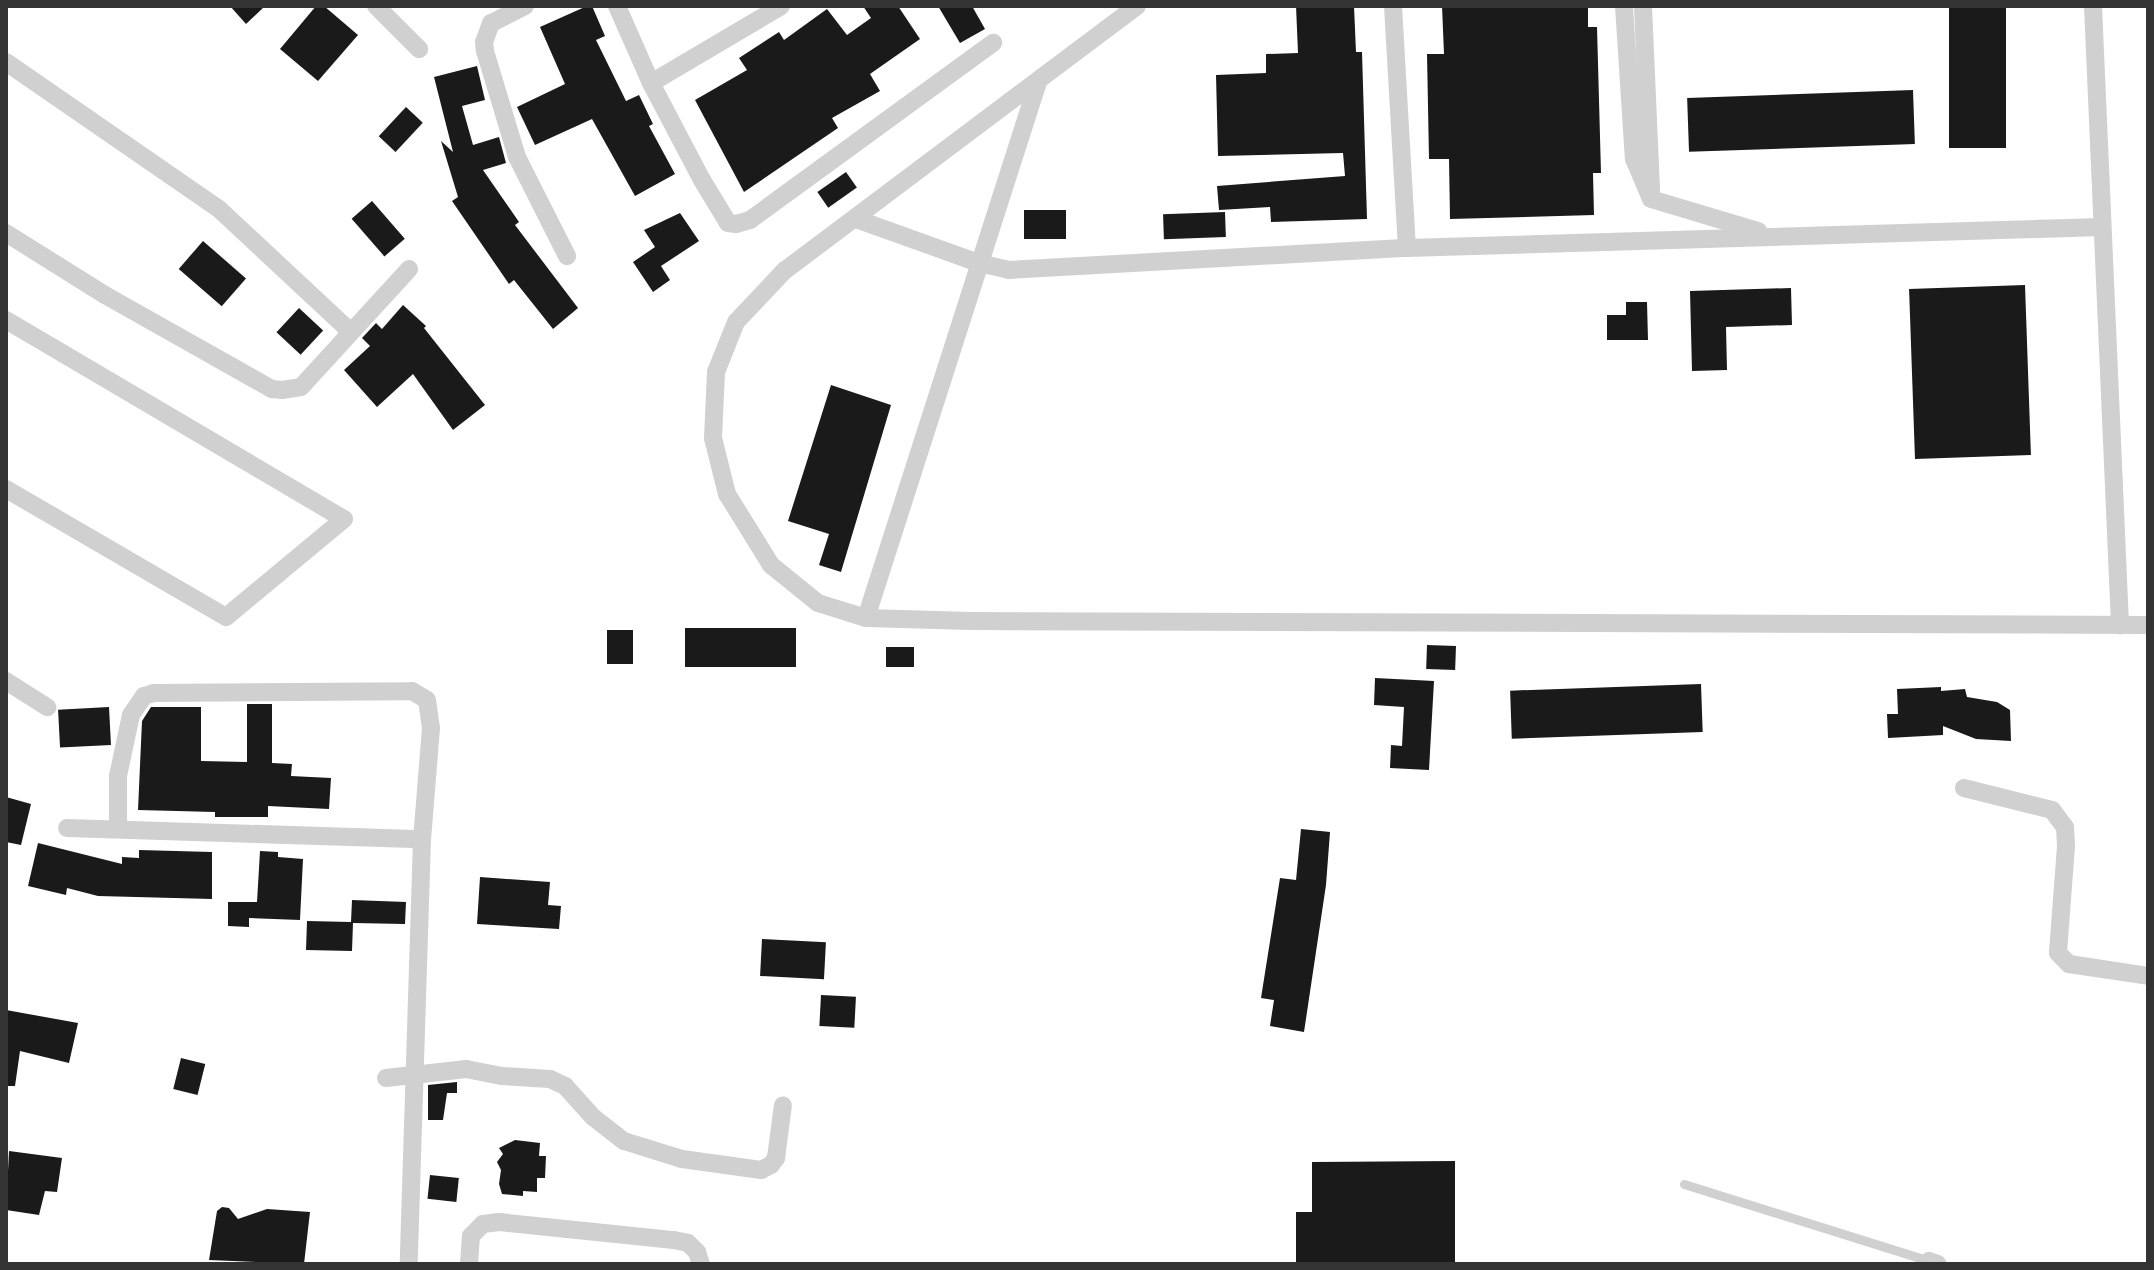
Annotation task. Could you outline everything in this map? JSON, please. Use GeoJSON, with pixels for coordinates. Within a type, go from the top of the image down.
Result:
{"type":"FeatureCollection","features":[{"type":"Feature","properties":{"kind":"street"},"geometry":{"type":"LineString","coordinates":[[376,6],[419,49]]}},
{"type":"Feature","properties":{"kind":"street"},"geometry":{"type":"LineString","coordinates":[[525,6],[491,23],[484,42],[485,51],[517,157],[567,256]]}},
{"type":"Feature","properties":{"kind":"street"},"geometry":{"type":"LineString","coordinates":[[617,6],[651,83],[723,216],[728,223],[736,224],[750,220],[993,43]]}},
{"type":"Feature","properties":{"kind":"street"},"geometry":{"type":"LineString","coordinates":[[651,83],[781,6]]}},
{"type":"Feature","properties":{"kind":"street"},"geometry":{"type":"LineString","coordinates":[[1137,6],[785,270],[736,322],[716,372],[713,438],[727,494],[771,565],[818,603],[866,618],[1003,622],[2148,625]]}},
{"type":"Feature","properties":{"kind":"street"},"geometry":{"type":"LineString","coordinates":[[1393,6],[1407,248]]}},
{"type":"Feature","properties":{"kind":"street"},"geometry":{"type":"LineString","coordinates":[[1624,6],[1634,159],[1651,199]]}},
{"type":"Feature","properties":{"kind":"street"},"geometry":{"type":"LineString","coordinates":[[1643,6],[1651,199]]}},
{"type":"Feature","properties":{"kind":"street"},"geometry":{"type":"LineString","coordinates":[[2093,6],[2120,625]]}},
{"type":"Feature","properties":{"kind":"street"},"geometry":{"type":"LineString","coordinates":[[6,62],[219,209],[351,332]]}},
{"type":"Feature","properties":{"kind":"street"},"geometry":{"type":"LineString","coordinates":[[866,618],[1038,82]]}},
{"type":"Feature","properties":{"kind":"street"},"geometry":{"type":"LineString","coordinates":[[1651,199],[1779,236]]}},
{"type":"Feature","properties":{"kind":"street"},"geometry":{"type":"LineString","coordinates":[[856,219],[979,263],[1009,270],[1407,248],[2102,227]]}},
{"type":"Feature","properties":{"kind":"street"},"geometry":{"type":"LineString","coordinates":[[6,233],[105,295],[272,389],[301,387],[409,269]]}},
{"type":"Feature","properties":{"kind":"street"},"geometry":{"type":"LineString","coordinates":[[6,320],[344,519],[226,617],[6,489]]}},
{"type":"Feature","properties":{"kind":"street"},"geometry":{"type":"LineString","coordinates":[[6,681],[47,707]]}},
{"type":"Feature","properties":{"kind":"street"},"geometry":{"type":"LineString","coordinates":[[118,829],[118,776],[131,715],[144,696],[154,693],[421,693],[431,711],[422,839],[418,1074],[409,1264]]}},
{"type":"Feature","properties":{"kind":"street"},"geometry":{"type":"LineString","coordinates":[[1964,788],[2052,810],[2065,827],[2058,953],[2069,964],[2148,976]]}},
{"type":"Feature","properties":{"kind":"street"},"geometry":{"type":"LineString","coordinates":[[67,828],[422,839]]}},
{"type":"Feature","properties":{"kind":"street"},"geometry":{"type":"LineString","coordinates":[[386,1078],[466,1069],[550,1079],[565,1086],[599,1123],[624,1141],[682,1159],[761,1170],[776,1158],[783,1105]]}},
{"type":"Feature","properties":{"kind":"street"},"geometry":{"type":"LineString","coordinates":[[469,1264],[471,1236],[483,1224],[499,1222],[674,1240],[688,1243],[697,1252],[701,1264]]}},
{"type":"Feature","properties":{"kind":"lane"},"geometry":{"type":"LineString","coordinates":[[1684,1184],[1932,1263]]}},
{"type":"Feature","properties":{"kind":"building"},"geometry":{"type":"Polygon","coordinates":[[[230,6],[265,6],[246,24],[230,6]]]}},
{"type":"Feature","properties":{"kind":"building"},"geometry":{"type":"Polygon","coordinates":[[[316,6],[324,6],[358,35],[318,81],[280,49],[316,6]]]}},
{"type":"Feature","properties":{"kind":"building"},"geometry":{"type":"Polygon","coordinates":[[[592,6],[605,36],[596,40],[626,101],[639,95],[653,124],[649,126],[675,174],[635,196],[592,119],[535,145],[517,107],[565,84],[540,27],[592,6]]]}},
{"type":"Feature","properties":{"kind":"building"},"geometry":{"type":"Polygon","coordinates":[[[863,6],[898,6],[920,39],[870,74],[880,91],[832,118],[838,128],[744,192],[695,100],[747,70],[739,58],[779,32],[784,40],[827,9],[847,35],[871,18],[863,6]]]}},
{"type":"Feature","properties":{"kind":"building"},"geometry":{"type":"Polygon","coordinates":[[[938,6],[972,6],[985,29],[960,43],[938,6]]]}},
{"type":"Feature","properties":{"kind":"building"},"geometry":{"type":"Polygon","coordinates":[[[1296,6],[1354,6],[1356,52],[1362,52],[1367,219],[1271,222],[1270,207],[1219,210],[1217,186],[1345,176],[1343,153],[1218,156],[1216,75],[1266,73],[1266,54],[1298,53],[1296,6]]]}},
{"type":"Feature","properties":{"kind":"building"},"geometry":{"type":"Polygon","coordinates":[[[1442,6],[1588,6],[1588,27],[1597,27],[1601,173],[1593,173],[1594,215],[1450,219],[1449,159],[1429,159],[1427,54],[1444,54],[1442,6]]]}},
{"type":"Feature","properties":{"kind":"building"},"geometry":{"type":"Polygon","coordinates":[[[1949,6],[2006,6],[2006,148],[1949,148],[1949,6]]]}},
{"type":"Feature","properties":{"kind":"building"},"geometry":{"type":"Polygon","coordinates":[[[477,66],[485,100],[462,106],[473,145],[499,137],[506,163],[483,170],[519,222],[515,225],[578,308],[553,329],[514,280],[509,284],[452,201],[458,197],[441,141],[453,152],[434,77],[477,66]]]}},
{"type":"Feature","properties":{"kind":"building"},"geometry":{"type":"Polygon","coordinates":[[[1913,90],[1915,144],[1689,152],[1687,98],[1913,90]]]}},
{"type":"Feature","properties":{"kind":"building"},"geometry":{"type":"Polygon","coordinates":[[[406,107],[423,123],[396,152],[379,136],[406,107]]]}},
{"type":"Feature","properties":{"kind":"building"},"geometry":{"type":"Polygon","coordinates":[[[846,172],[857,188],[828,208],[817,192],[846,172]]]}},
{"type":"Feature","properties":{"kind":"building"},"geometry":{"type":"Polygon","coordinates":[[[372,201],[405,239],[384,256],[352,219],[372,201]]]}},
{"type":"Feature","properties":{"kind":"building"},"geometry":{"type":"Polygon","coordinates":[[[1024,210],[1066,210],[1066,239],[1024,239],[1024,210]]]}},
{"type":"Feature","properties":{"kind":"building"},"geometry":{"type":"Polygon","coordinates":[[[1225,212],[1226,237],[1164,239],[1163,214],[1225,212]]]}},
{"type":"Feature","properties":{"kind":"building"},"geometry":{"type":"Polygon","coordinates":[[[680,213],[699,241],[661,266],[670,280],[653,292],[633,262],[655,247],[644,230],[680,213]]]}},
{"type":"Feature","properties":{"kind":"building"},"geometry":{"type":"Polygon","coordinates":[[[203,241],[246,278],[222,306],[179,269],[203,241]]]}},
{"type":"Feature","properties":{"kind":"building"},"geometry":{"type":"Polygon","coordinates":[[[2025,285],[2031,455],[1915,459],[1909,289],[2025,285]]]}},
{"type":"Feature","properties":{"kind":"building"},"geometry":{"type":"Polygon","coordinates":[[[1791,288],[1792,325],[1726,327],[1727,370],[1692,371],[1690,291],[1791,288]]]}},
{"type":"Feature","properties":{"kind":"building"},"geometry":{"type":"Polygon","coordinates":[[[1626,302],[1647,302],[1648,340],[1607,340],[1607,315],[1626,315],[1626,302]]]}},
{"type":"Feature","properties":{"kind":"building"},"geometry":{"type":"Polygon","coordinates":[[[403,305],[426,326],[424,328],[485,405],[453,430],[413,374],[377,407],[344,370],[370,346],[362,338],[376,323],[382,329],[403,305]]]}},
{"type":"Feature","properties":{"kind":"building"},"geometry":{"type":"Polygon","coordinates":[[[299,308],[323,331],[301,355],[276,332],[299,308]]]}},
{"type":"Feature","properties":{"kind":"building"},"geometry":{"type":"Polygon","coordinates":[[[831,385],[891,405],[841,572],[819,565],[829,534],[788,521],[831,385]]]}},
{"type":"Feature","properties":{"kind":"building"},"geometry":{"type":"Polygon","coordinates":[[[685,628],[796,628],[796,667],[685,667],[685,628]]]}},
{"type":"Feature","properties":{"kind":"building"},"geometry":{"type":"Polygon","coordinates":[[[607,630],[633,630],[633,664],[607,664],[607,630]]]}},
{"type":"Feature","properties":{"kind":"building"},"geometry":{"type":"Polygon","coordinates":[[[1427,645],[1456,646],[1455,670],[1426,669],[1427,645]]]}},
{"type":"Feature","properties":{"kind":"building"},"geometry":{"type":"Polygon","coordinates":[[[886,647],[914,647],[914,667],[886,667],[886,647]]]}},
{"type":"Feature","properties":{"kind":"building"},"geometry":{"type":"Polygon","coordinates":[[[1375,678],[1434,681],[1429,770],[1390,768],[1391,745],[1402,746],[1404,707],[1374,705],[1375,678]]]}},
{"type":"Feature","properties":{"kind":"building"},"geometry":{"type":"Polygon","coordinates":[[[1701,684],[1703,732],[1512,739],[1510,691],[1701,684]]]}},
{"type":"Feature","properties":{"kind":"building"},"geometry":{"type":"Polygon","coordinates":[[[1941,687],[1941,691],[1965,689],[1967,697],[1997,702],[2010,710],[2011,741],[1976,739],[1943,726],[1943,735],[1888,738],[1887,714],[1898,714],[1897,689],[1941,687]]]}},
{"type":"Feature","properties":{"kind":"building"},"geometry":{"type":"Polygon","coordinates":[[[247,704],[272,704],[272,763],[292,764],[291,776],[331,778],[329,809],[268,806],[268,817],[215,817],[215,812],[138,810],[142,721],[151,707],[201,707],[201,761],[247,762],[247,704]]]}},
{"type":"Feature","properties":{"kind":"building"},"geometry":{"type":"Polygon","coordinates":[[[109,707],[111,745],[60,748],[58,710],[109,707]]]}},
{"type":"Feature","properties":{"kind":"building"},"geometry":{"type":"Polygon","coordinates":[[[6,797],[31,804],[21,845],[6,842],[6,797]]]}},
{"type":"Feature","properties":{"kind":"building"},"geometry":{"type":"Polygon","coordinates":[[[1301,829],[1330,832],[1326,885],[1304,1032],[1270,1026],[1274,1000],[1261,998],[1280,878],[1296,880],[1301,829]]]}},
{"type":"Feature","properties":{"kind":"building"},"geometry":{"type":"Polygon","coordinates":[[[38,843],[122,864],[122,857],[139,858],[139,850],[212,852],[212,899],[98,896],[67,888],[66,895],[28,886],[38,843]]]}},
{"type":"Feature","properties":{"kind":"building"},"geometry":{"type":"Polygon","coordinates":[[[260,851],[278,852],[278,857],[303,859],[300,920],[249,918],[249,927],[228,926],[228,902],[257,902],[260,851]]]}},
{"type":"Feature","properties":{"kind":"building"},"geometry":{"type":"Polygon","coordinates":[[[480,877],[550,882],[548,905],[561,906],[559,929],[477,924],[480,877]]]}},
{"type":"Feature","properties":{"kind":"building"},"geometry":{"type":"Polygon","coordinates":[[[352,900],[406,902],[405,924],[353,923],[352,951],[306,950],[307,921],[351,922],[352,900]]]}},
{"type":"Feature","properties":{"kind":"building"},"geometry":{"type":"Polygon","coordinates":[[[762,939],[826,942],[824,979],[760,976],[762,939]]]}},
{"type":"Feature","properties":{"kind":"building"},"geometry":{"type":"Polygon","coordinates":[[[821,995],[856,997],[854,1028],[819,1026],[821,995]]]}},
{"type":"Feature","properties":{"kind":"building"},"geometry":{"type":"Polygon","coordinates":[[[6,1010],[78,1023],[69,1063],[20,1051],[15,1086],[6,1086],[6,1010]]]}},
{"type":"Feature","properties":{"kind":"building"},"geometry":{"type":"Polygon","coordinates":[[[181,1058],[205,1064],[198,1095],[173,1089],[181,1058]]]}},
{"type":"Feature","properties":{"kind":"building"},"geometry":{"type":"Polygon","coordinates":[[[457,1082],[457,1093],[447,1093],[443,1120],[428,1120],[428,1085],[457,1082]]]}},
{"type":"Feature","properties":{"kind":"building"},"geometry":{"type":"Polygon","coordinates":[[[515,1140],[540,1143],[539,1156],[546,1156],[545,1178],[537,1178],[537,1192],[523,1191],[523,1196],[502,1194],[499,1184],[501,1170],[497,1162],[503,1154],[499,1148],[515,1140]]]}},
{"type":"Feature","properties":{"kind":"building"},"geometry":{"type":"Polygon","coordinates":[[[9,1151],[62,1158],[57,1192],[45,1191],[39,1215],[6,1210],[9,1151]]]}},
{"type":"Feature","properties":{"kind":"building"},"geometry":{"type":"Polygon","coordinates":[[[1455,1161],[1455,1264],[1296,1264],[1296,1212],[1312,1212],[1312,1162],[1455,1161]]]}},
{"type":"Feature","properties":{"kind":"building"},"geometry":{"type":"Polygon","coordinates":[[[430,1175],[459,1178],[456,1202],[427,1199],[430,1175]]]}},
{"type":"Feature","properties":{"kind":"building"},"geometry":{"type":"Polygon","coordinates":[[[222,1207],[229,1208],[238,1219],[267,1209],[310,1212],[304,1264],[209,1260],[217,1211],[222,1207]]]}}]}
